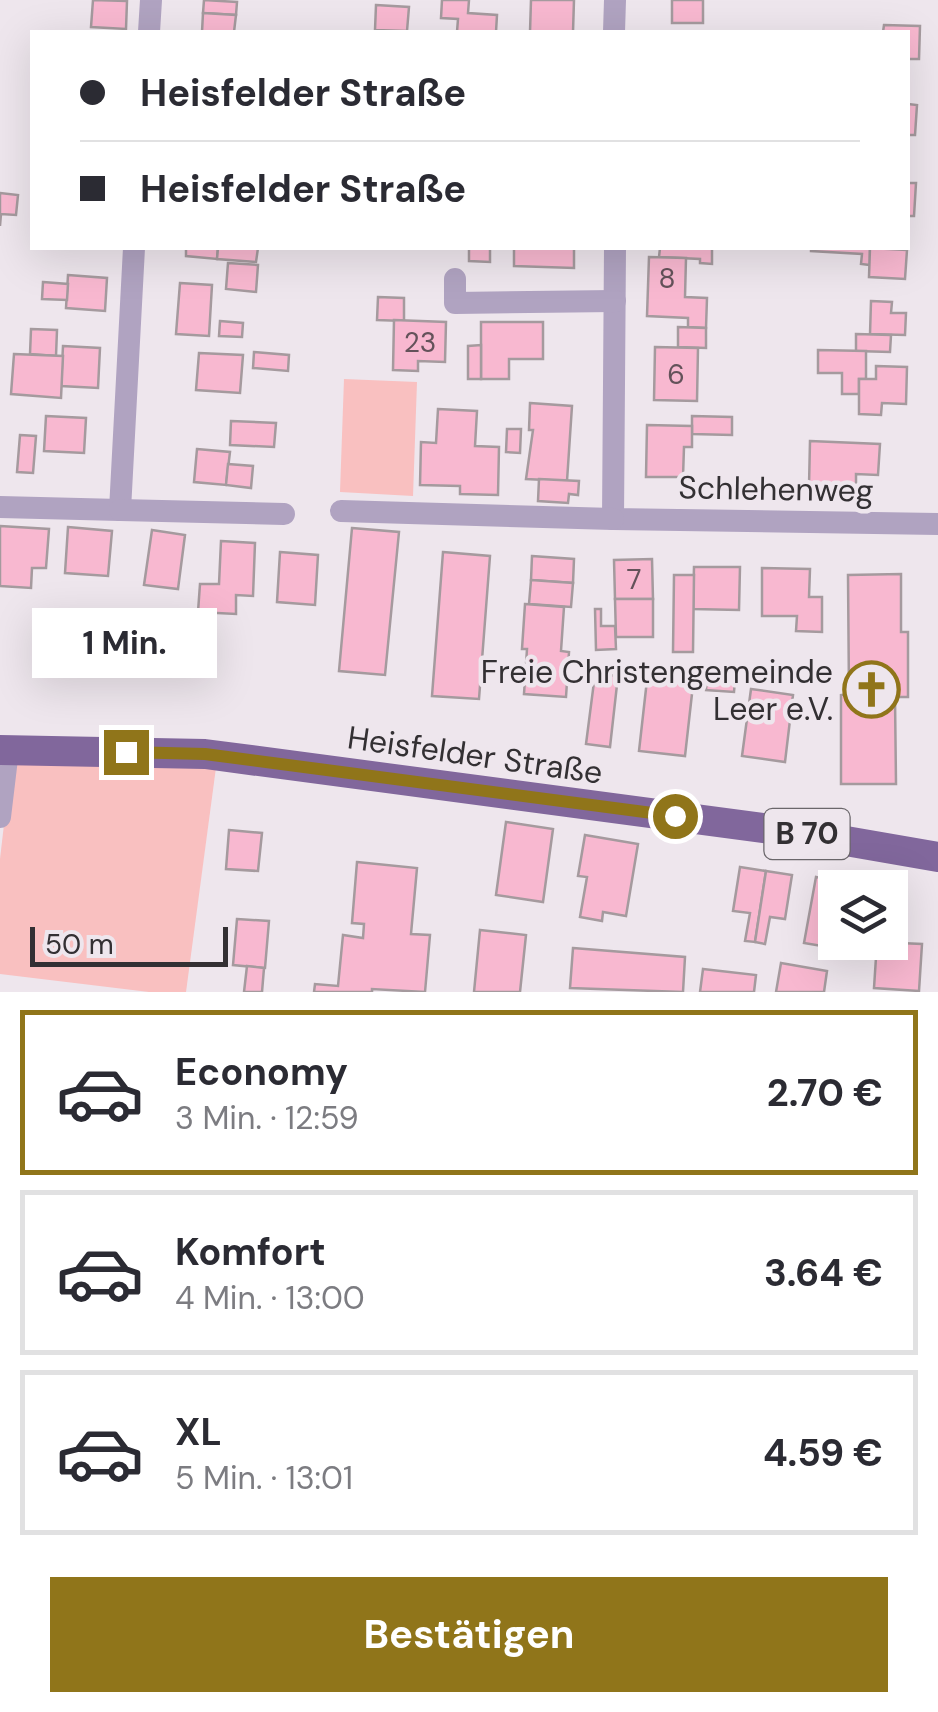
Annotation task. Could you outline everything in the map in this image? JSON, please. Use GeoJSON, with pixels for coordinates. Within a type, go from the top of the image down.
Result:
{"type":"FeatureCollection","features":[{"type":"Feature","properties":{"kind":"main road","name":"Heisfelder Straße"},"geometry":{"type":"LineString","coordinates":[[4,750],[205,754],[794,832],[938,857]]}},
{"type":"Feature","properties":{"kind":"street"},"geometry":{"type":"LineString","coordinates":[[149,30],[151,0]]}},
{"type":"Feature","properties":{"kind":"street"},"geometry":{"type":"LineString","coordinates":[[614,30],[615,0]]}},
{"type":"Feature","properties":{"kind":"street"},"geometry":{"type":"LineString","coordinates":[[120,510],[134,250]]}},
{"type":"Feature","properties":{"kind":"street"},"geometry":{"type":"LineString","coordinates":[[613,519],[614,250]]}},
{"type":"Feature","properties":{"kind":"street"},"geometry":{"type":"LineString","coordinates":[[455,279],[455,303],[615,302]]}},
{"type":"Feature","properties":{"kind":"street"},"geometry":{"type":"LineString","coordinates":[[0,506],[284,514]]}},
{"type":"Feature","properties":{"kind":"street","name":"Schlehenweg"},"geometry":{"type":"LineString","coordinates":[[341,511],[938,524]]}},
{"type":"Feature","properties":{"kind":"street"},"geometry":{"type":"LineString","coordinates":[[0,817],[4,750]]}},
{"type":"Feature","properties":{"kind":"shaded area"},"geometry":{"type":"Polygon","coordinates":[[[344,379],[417,382],[413,496],[340,492],[344,379]]]}},
{"type":"Feature","properties":{"kind":"shaded area"},"geometry":{"type":"Polygon","coordinates":[[[12,756],[217,760],[186,992],[149,992],[0,974],[0,859],[12,756]]]}},
{"type":"Feature","properties":{"kind":"building"},"geometry":{"type":"Polygon","coordinates":[[[93,0],[127,1],[126,29],[91,27],[93,0]]]}},
{"type":"Feature","properties":{"kind":"building"},"geometry":{"type":"Polygon","coordinates":[[[204,0],[237,2],[236,15],[203,13],[204,0]]]}},
{"type":"Feature","properties":{"kind":"building"},"geometry":{"type":"Polygon","coordinates":[[[442,0],[469,0],[468,13],[497,15],[496,30],[457,30],[458,19],[441,18],[442,0]]]}},
{"type":"Feature","properties":{"kind":"building"},"geometry":{"type":"Polygon","coordinates":[[[531,0],[574,0],[573,30],[530,30],[531,0]]]}},
{"type":"Feature","properties":{"kind":"building"},"geometry":{"type":"Polygon","coordinates":[[[672,0],[703,0],[703,23],[672,23],[672,0]]]}},
{"type":"Feature","properties":{"kind":"building"},"geometry":{"type":"Polygon","coordinates":[[[376,5],[409,7],[407,30],[375,30],[376,5]]]}},
{"type":"Feature","properties":{"kind":"building"},"geometry":{"type":"Polygon","coordinates":[[[203,13],[236,15],[234,30],[202,30],[203,13]]]}},
{"type":"Feature","properties":{"kind":"building"},"geometry":{"type":"Polygon","coordinates":[[[884,25],[920,26],[919,59],[910,59],[910,30],[883,30],[884,25]]]}},
{"type":"Feature","properties":{"kind":"building"},"geometry":{"type":"Polygon","coordinates":[[[910,104],[917,105],[915,135],[910,135],[910,104]]]}},
{"type":"Feature","properties":{"kind":"building"},"geometry":{"type":"Polygon","coordinates":[[[910,183],[916,183],[914,216],[910,216],[910,183]]]}},
{"type":"Feature","properties":{"kind":"building"},"geometry":{"type":"Polygon","coordinates":[[[0,193],[18,195],[16,215],[1,214],[0,226],[0,193]]]}},
{"type":"Feature","properties":{"kind":"building"},"geometry":{"type":"Polygon","coordinates":[[[186,250],[218,250],[217,259],[186,256],[186,250]]]}},
{"type":"Feature","properties":{"kind":"building"},"geometry":{"type":"Polygon","coordinates":[[[218,250],[258,250],[256,262],[217,259],[218,250]]]}},
{"type":"Feature","properties":{"kind":"building"},"geometry":{"type":"Polygon","coordinates":[[[469,250],[490,250],[490,262],[469,261],[469,250]]]}},
{"type":"Feature","properties":{"kind":"building"},"geometry":{"type":"Polygon","coordinates":[[[514,250],[574,250],[574,268],[514,266],[514,250]]]}},
{"type":"Feature","properties":{"kind":"building"},"geometry":{"type":"Polygon","coordinates":[[[660,250],[712,250],[712,264],[700,263],[700,259],[659,257],[660,250]]]}},
{"type":"Feature","properties":{"kind":"building"},"geometry":{"type":"Polygon","coordinates":[[[870,250],[870,265],[861,264],[862,254],[811,251],[870,250]]]}},
{"type":"Feature","properties":{"kind":"building"},"geometry":{"type":"Polygon","coordinates":[[[870,250],[907,250],[905,279],[869,277],[870,250]]]}},
{"type":"Feature","properties":{"kind":"building"},"geometry":{"type":"Polygon","coordinates":[[[649,257],[686,258],[685,297],[707,298],[706,328],[688,327],[688,318],[647,316],[649,257]]]}},
{"type":"Feature","properties":{"kind":"building"},"geometry":{"type":"Polygon","coordinates":[[[228,263],[258,265],[256,292],[226,289],[228,263]]]}},
{"type":"Feature","properties":{"kind":"building"},"geometry":{"type":"Polygon","coordinates":[[[68,275],[107,278],[105,311],[66,308],[68,275]]]}},
{"type":"Feature","properties":{"kind":"building"},"geometry":{"type":"Polygon","coordinates":[[[43,282],[68,284],[67,300],[42,299],[43,282]]]}},
{"type":"Feature","properties":{"kind":"building"},"geometry":{"type":"Polygon","coordinates":[[[180,283],[212,285],[209,336],[176,334],[180,283]]]}},
{"type":"Feature","properties":{"kind":"building"},"geometry":{"type":"Polygon","coordinates":[[[378,297],[404,298],[404,321],[377,320],[378,297]]]}},
{"type":"Feature","properties":{"kind":"building"},"geometry":{"type":"Polygon","coordinates":[[[871,301],[892,302],[891,313],[906,313],[905,335],[870,334],[871,301]]]}},
{"type":"Feature","properties":{"kind":"building"},"geometry":{"type":"Polygon","coordinates":[[[394,320],[446,322],[445,362],[418,361],[418,371],[393,370],[394,320]]]}},
{"type":"Feature","properties":{"kind":"building"},"geometry":{"type":"Polygon","coordinates":[[[220,321],[243,323],[242,337],[219,336],[220,321]]]}},
{"type":"Feature","properties":{"kind":"building"},"geometry":{"type":"Polygon","coordinates":[[[481,322],[543,322],[543,359],[509,359],[509,379],[481,379],[481,322]]]}},
{"type":"Feature","properties":{"kind":"building"},"geometry":{"type":"Polygon","coordinates":[[[678,327],[706,328],[706,348],[678,347],[678,327]]]}},
{"type":"Feature","properties":{"kind":"building"},"geometry":{"type":"Polygon","coordinates":[[[31,329],[57,330],[56,356],[30,354],[31,329]]]}},
{"type":"Feature","properties":{"kind":"building"},"geometry":{"type":"Polygon","coordinates":[[[856,334],[891,335],[890,352],[856,351],[856,334]]]}},
{"type":"Feature","properties":{"kind":"building"},"geometry":{"type":"Polygon","coordinates":[[[481,345],[481,379],[468,379],[468,346],[481,345]]]}},
{"type":"Feature","properties":{"kind":"building"},"geometry":{"type":"Polygon","coordinates":[[[63,346],[100,348],[98,388],[61,386],[63,346]]]}},
{"type":"Feature","properties":{"kind":"building"},"geometry":{"type":"Polygon","coordinates":[[[655,347],[698,348],[697,401],[654,400],[655,347]]]}},
{"type":"Feature","properties":{"kind":"building"},"geometry":{"type":"Polygon","coordinates":[[[818,350],[866,351],[866,379],[859,379],[859,394],[842,394],[842,373],[818,373],[818,350]]]}},
{"type":"Feature","properties":{"kind":"building"},"geometry":{"type":"Polygon","coordinates":[[[254,352],[289,355],[288,371],[253,368],[254,352]]]}},
{"type":"Feature","properties":{"kind":"building"},"geometry":{"type":"Polygon","coordinates":[[[199,353],[243,355],[240,393],[196,390],[199,353]]]}},
{"type":"Feature","properties":{"kind":"building"},"geometry":{"type":"Polygon","coordinates":[[[14,354],[63,356],[61,398],[11,394],[14,354]]]}},
{"type":"Feature","properties":{"kind":"building"},"geometry":{"type":"Polygon","coordinates":[[[876,366],[907,367],[906,404],[882,403],[881,415],[859,414],[859,379],[876,379],[876,366]]]}},
{"type":"Feature","properties":{"kind":"building"},"geometry":{"type":"Polygon","coordinates":[[[530,403],[572,406],[567,481],[526,479],[533,430],[529,430],[530,403]]]}},
{"type":"Feature","properties":{"kind":"building"},"geometry":{"type":"Polygon","coordinates":[[[438,409],[477,411],[475,446],[499,447],[498,495],[460,494],[460,486],[420,485],[421,442],[436,443],[438,409]]]}},
{"type":"Feature","properties":{"kind":"building"},"geometry":{"type":"Polygon","coordinates":[[[46,416],[86,418],[84,453],[44,451],[46,416]]]}},
{"type":"Feature","properties":{"kind":"building"},"geometry":{"type":"Polygon","coordinates":[[[692,416],[732,417],[732,435],[692,434],[692,416]]]}},
{"type":"Feature","properties":{"kind":"building"},"geometry":{"type":"Polygon","coordinates":[[[231,421],[276,423],[274,447],[230,445],[231,421]]]}},
{"type":"Feature","properties":{"kind":"building"},"geometry":{"type":"Polygon","coordinates":[[[647,425],[692,426],[692,447],[684,447],[683,477],[646,477],[647,425]]]}},
{"type":"Feature","properties":{"kind":"building"},"geometry":{"type":"Polygon","coordinates":[[[507,429],[521,429],[520,453],[506,452],[507,429]]]}},
{"type":"Feature","properties":{"kind":"building"},"geometry":{"type":"Polygon","coordinates":[[[20,435],[36,436],[33,473],[17,472],[20,435]]]}},
{"type":"Feature","properties":{"kind":"building"},"geometry":{"type":"Polygon","coordinates":[[[810,441],[880,444],[878,475],[856,474],[856,488],[809,486],[810,441]]]}},
{"type":"Feature","properties":{"kind":"building"},"geometry":{"type":"Polygon","coordinates":[[[197,449],[230,452],[226,485],[194,482],[197,449]]]}},
{"type":"Feature","properties":{"kind":"building"},"geometry":{"type":"Polygon","coordinates":[[[228,464],[253,466],[251,488],[226,485],[228,464]]]}},
{"type":"Feature","properties":{"kind":"building"},"geometry":{"type":"Polygon","coordinates":[[[539,479],[579,481],[578,495],[569,494],[568,503],[538,501],[539,479]]]}},
{"type":"Feature","properties":{"kind":"building"},"geometry":{"type":"Polygon","coordinates":[[[0,526],[49,529],[46,568],[32,568],[31,588],[0,586],[0,526]]]}},
{"type":"Feature","properties":{"kind":"building"},"geometry":{"type":"Polygon","coordinates":[[[68,527],[112,531],[108,576],[65,573],[68,527]]]}},
{"type":"Feature","properties":{"kind":"building"},"geometry":{"type":"Polygon","coordinates":[[[352,528],[399,532],[385,675],[339,671],[352,528]]]}},
{"type":"Feature","properties":{"kind":"building"},"geometry":{"type":"Polygon","coordinates":[[[152,530],[185,535],[178,589],[144,585],[152,530]]]}},
{"type":"Feature","properties":{"kind":"building"},"geometry":{"type":"Polygon","coordinates":[[[221,541],[255,543],[253,596],[236,595],[236,614],[198,612],[200,584],[219,584],[221,541]]]}},
{"type":"Feature","properties":{"kind":"building"},"geometry":{"type":"Polygon","coordinates":[[[280,552],[318,555],[315,605],[277,602],[280,552]]]}},
{"type":"Feature","properties":{"kind":"building"},"geometry":{"type":"Polygon","coordinates":[[[443,552],[490,556],[479,699],[432,696],[443,552]]]}},
{"type":"Feature","properties":{"kind":"building"},"geometry":{"type":"Polygon","coordinates":[[[532,556],[574,559],[573,583],[531,580],[532,556]]]}},
{"type":"Feature","properties":{"kind":"building"},"geometry":{"type":"Polygon","coordinates":[[[652,559],[653,599],[615,599],[614,560],[652,559]]]}},
{"type":"Feature","properties":{"kind":"building"},"geometry":{"type":"Polygon","coordinates":[[[694,567],[740,567],[739,610],[693,609],[694,567]]]}},
{"type":"Feature","properties":{"kind":"building"},"geometry":{"type":"Polygon","coordinates":[[[762,568],[810,569],[809,597],[822,597],[822,632],[796,631],[797,616],[762,616],[762,568]]]}},
{"type":"Feature","properties":{"kind":"building"},"geometry":{"type":"Polygon","coordinates":[[[901,574],[901,632],[908,632],[908,697],[895,697],[896,784],[841,784],[841,695],[849,694],[848,575],[901,574]]]}},
{"type":"Feature","properties":{"kind":"building"},"geometry":{"type":"Polygon","coordinates":[[[674,575],[694,575],[693,652],[673,652],[674,575]]]}},
{"type":"Feature","properties":{"kind":"building"},"geometry":{"type":"Polygon","coordinates":[[[531,580],[573,583],[571,607],[529,604],[531,580]]]}},
{"type":"Feature","properties":{"kind":"building"},"geometry":{"type":"Polygon","coordinates":[[[615,599],[653,599],[653,637],[616,637],[615,599]]]}},
{"type":"Feature","properties":{"kind":"building"},"geometry":{"type":"Polygon","coordinates":[[[525,604],[564,607],[561,651],[569,652],[566,697],[524,694],[525,604]]]}},
{"type":"Feature","properties":{"kind":"building"},"geometry":{"type":"Polygon","coordinates":[[[595,609],[601,609],[601,626],[615,626],[616,649],[596,650],[595,609]]]}},
{"type":"Feature","properties":{"kind":"building"},"geometry":{"type":"Polygon","coordinates":[[[708,665],[736,667],[734,692],[706,690],[708,665]]]}},
{"type":"Feature","properties":{"kind":"building"},"geometry":{"type":"Polygon","coordinates":[[[648,671],[694,676],[685,756],[639,751],[648,671]]]}},
{"type":"Feature","properties":{"kind":"building"},"geometry":{"type":"Polygon","coordinates":[[[595,674],[618,676],[610,747],[586,744],[595,674]]]}},
{"type":"Feature","properties":{"kind":"building"},"geometry":{"type":"Polygon","coordinates":[[[751,689],[793,695],[785,762],[742,756],[751,689]]]}},
{"type":"Feature","properties":{"kind":"building"},"geometry":{"type":"Polygon","coordinates":[[[506,822],[553,829],[543,902],[496,895],[506,822]]]}},
{"type":"Feature","properties":{"kind":"building"},"geometry":{"type":"Polygon","coordinates":[[[229,830],[262,833],[258,871],[226,869],[229,830]]]}},
{"type":"Feature","properties":{"kind":"building"},"geometry":{"type":"Polygon","coordinates":[[[585,835],[638,844],[626,916],[603,912],[602,921],[580,917],[587,877],[578,876],[585,835]]]}},
{"type":"Feature","properties":{"kind":"building"},"geometry":{"type":"Polygon","coordinates":[[[357,862],[417,868],[411,934],[430,935],[425,992],[314,992],[315,984],[338,986],[343,935],[363,938],[364,924],[352,923],[357,862]]]}},
{"type":"Feature","properties":{"kind":"building"},"geometry":{"type":"Polygon","coordinates":[[[740,867],[766,871],[755,942],[745,941],[750,913],[733,911],[740,867]]]}},
{"type":"Feature","properties":{"kind":"building"},"geometry":{"type":"Polygon","coordinates":[[[766,871],[792,875],[785,919],[770,917],[765,944],[755,942],[766,871]]]}},
{"type":"Feature","properties":{"kind":"building"},"geometry":{"type":"Polygon","coordinates":[[[816,877],[818,877],[818,945],[804,943],[816,877]]]}},
{"type":"Feature","properties":{"kind":"building"},"geometry":{"type":"Polygon","coordinates":[[[237,919],[269,921],[265,968],[233,965],[237,919]]]}},
{"type":"Feature","properties":{"kind":"building"},"geometry":{"type":"Polygon","coordinates":[[[480,930],[526,935],[520,992],[474,992],[480,930]]]}},
{"type":"Feature","properties":{"kind":"building"},"geometry":{"type":"Polygon","coordinates":[[[908,943],[922,944],[919,991],[874,988],[876,960],[908,960],[908,943]]]}},
{"type":"Feature","properties":{"kind":"building"},"geometry":{"type":"Polygon","coordinates":[[[573,948],[685,957],[683,992],[570,988],[573,948]]]}},
{"type":"Feature","properties":{"kind":"building"},"geometry":{"type":"Polygon","coordinates":[[[781,963],[827,971],[824,992],[776,992],[781,963]]]}},
{"type":"Feature","properties":{"kind":"building"},"geometry":{"type":"Polygon","coordinates":[[[247,966],[264,968],[262,992],[244,992],[247,966]]]}},
{"type":"Feature","properties":{"kind":"building"},"geometry":{"type":"Polygon","coordinates":[[[703,969],[756,975],[754,992],[700,992],[703,969]]]}},
{"type":"Feature","properties":{"kind":"place","name":"Freie Christengemeinde Leer e.V."},"geometry":{"type":"Point","coordinates":[872,690]}},
{"type":"Feature","properties":{"kind":"route"},"geometry":{"type":"LineString","coordinates":[[126,752],[205,754],[675,816]]}}]}
